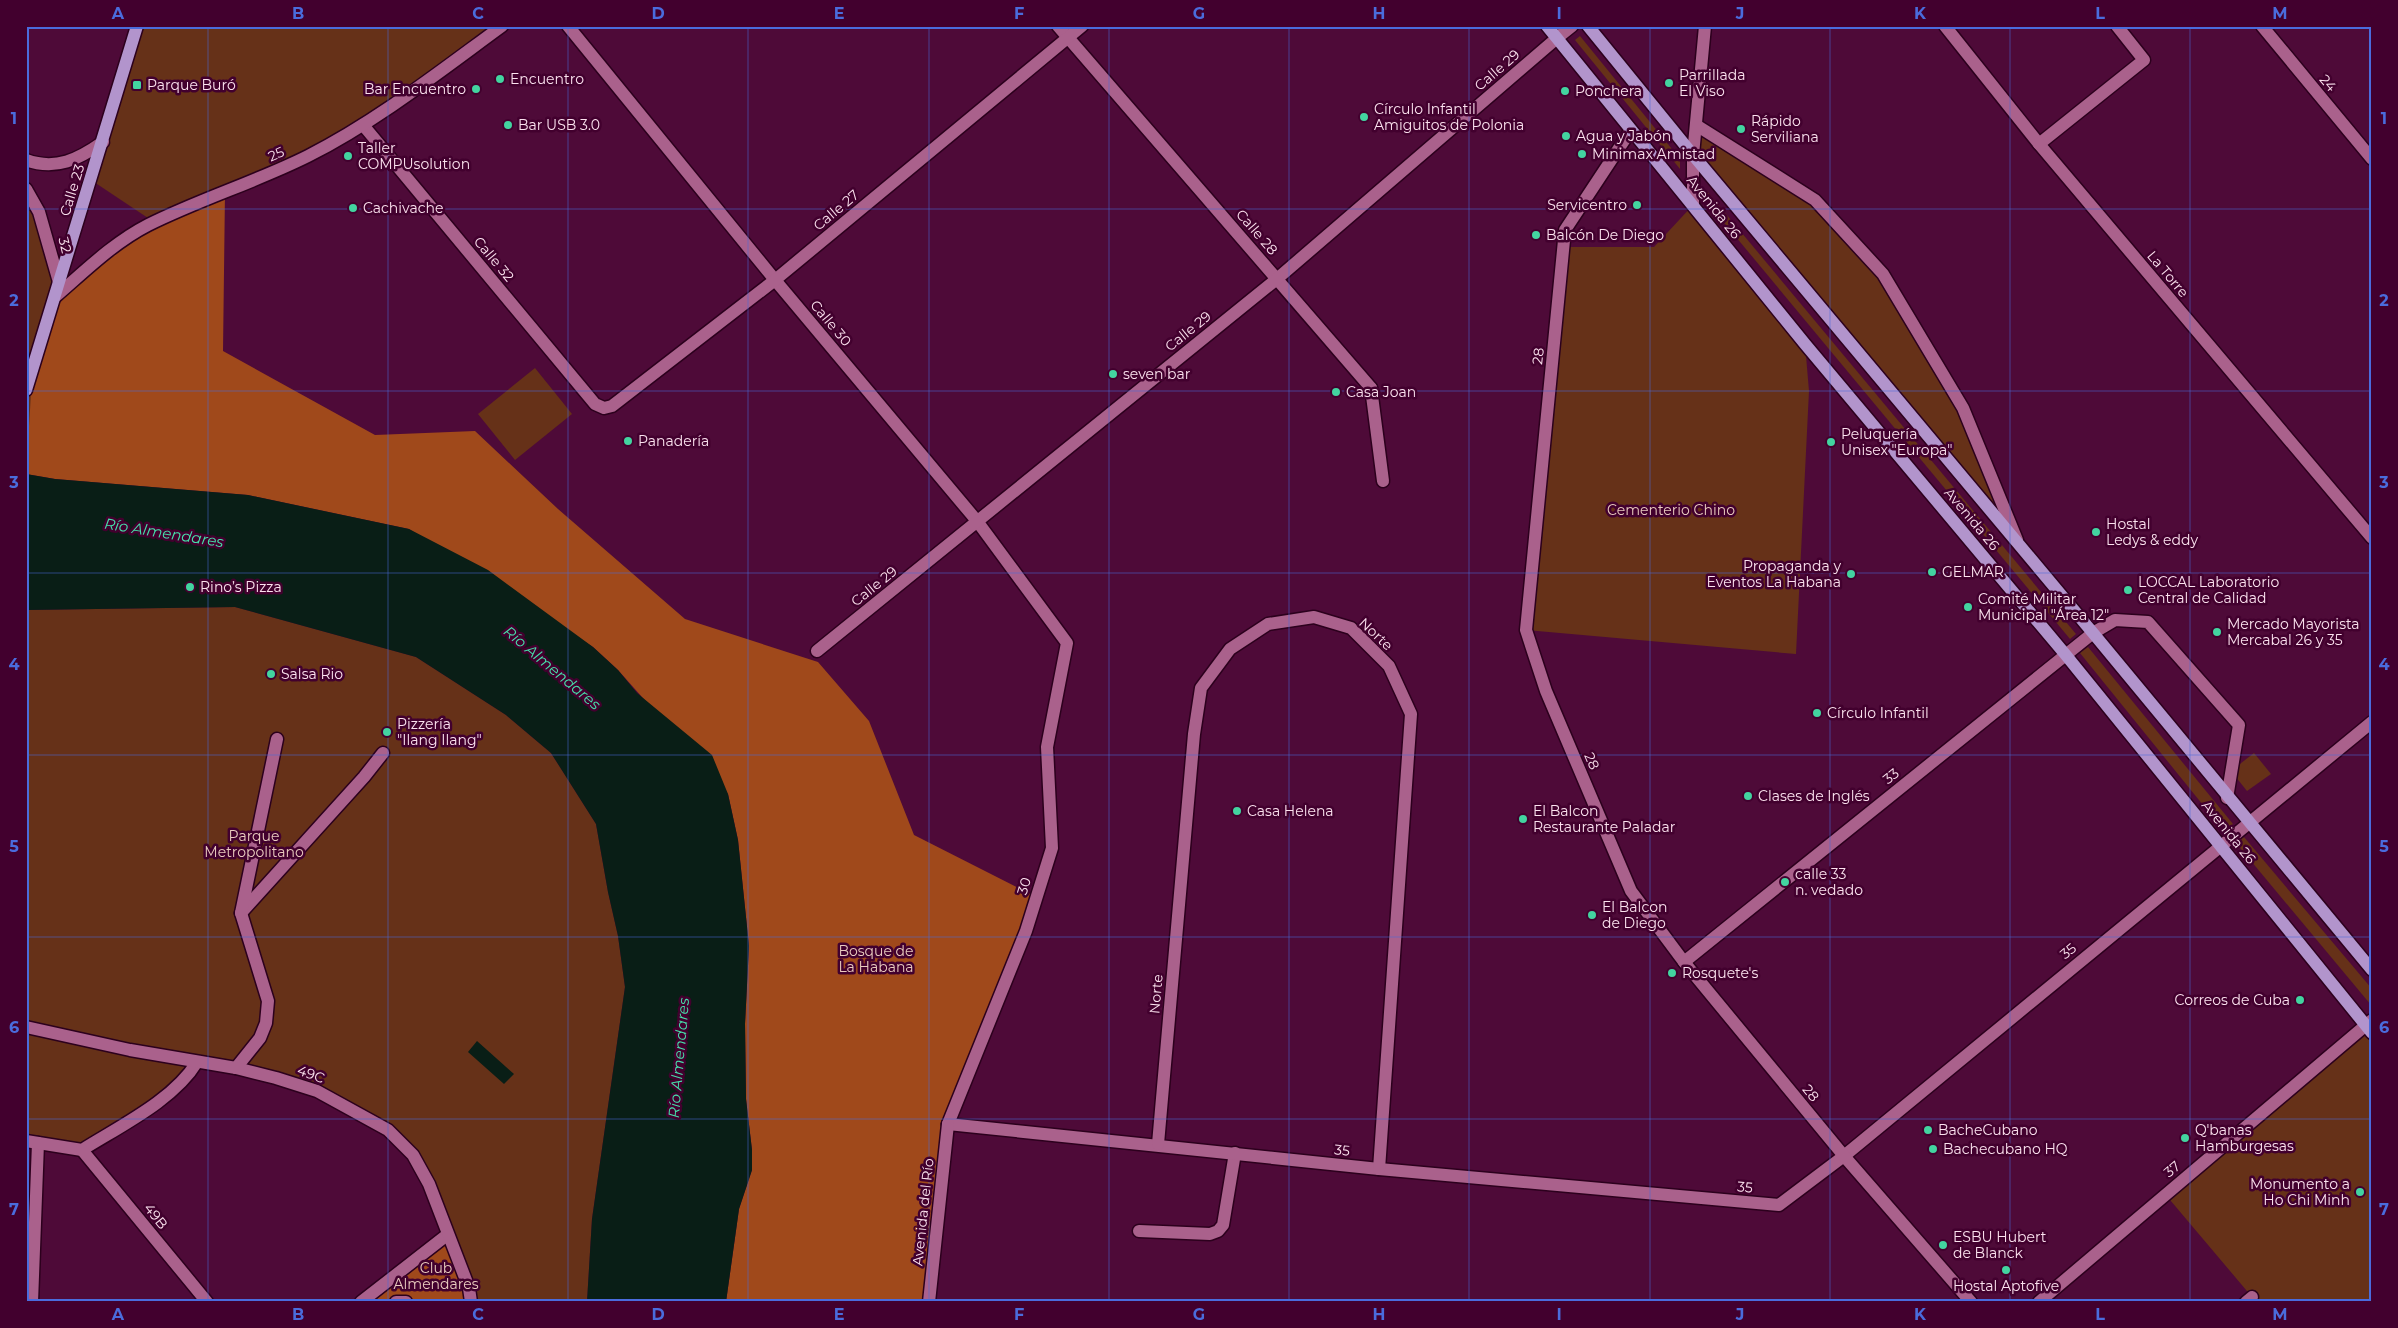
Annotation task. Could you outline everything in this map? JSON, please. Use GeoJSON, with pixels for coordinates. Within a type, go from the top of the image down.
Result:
{"type":"FeatureCollection","features":[{"type":"Feature","properties":{"kind":"main road","name":"Calle 23"},"geometry":{"type":"LineString","coordinates":[[26,390],[137,26]]}},
{"type":"Feature","properties":{"kind":"main road","name":"Avenida 26"},"geometry":{"type":"LineString","coordinates":[[1547,26],[1805,344],[2065,654],[2370,1027]]}},
{"type":"Feature","properties":{"kind":"main road","name":"Avenida 26"},"geometry":{"type":"LineString","coordinates":[[1588,26],[1692,155],[2093,633],[2248,823],[2372,970]]}},
{"type":"Feature","properties":{"kind":"street","name":"25"},"geometry":{"type":"LineString","coordinates":[[56,296],[101,256],[146,226],[307,156],[363,125],[502,26]]}},
{"type":"Feature","properties":{"kind":"street","name":"Calle 30"},"geometry":{"type":"LineString","coordinates":[[568,26],[775,280],[977,522],[1067,643]]}},
{"type":"Feature","properties":{"kind":"street","name":"Calle 28"},"geometry":{"type":"LineString","coordinates":[[1058,26],[1278,278],[1371,388],[1384,481]]}},
{"type":"Feature","properties":{"kind":"street","name":"Calle 27"},"geometry":{"type":"LineString","coordinates":[[604,408],[612,406],[775,280],[1082,26]]}},
{"type":"Feature","properties":{"kind":"street","name":"Calle 29"},"geometry":{"type":"LineString","coordinates":[[817,651],[1278,278],[1572,26]]}},
{"type":"Feature","properties":{"kind":"street"},"geometry":{"type":"LineString","coordinates":[[1693,205],[1692,155],[1705,26]]}},
{"type":"Feature","properties":{"kind":"street","name":"La Torre"},"geometry":{"type":"LineString","coordinates":[[1945,26],[2039,144],[2372,538]]}},
{"type":"Feature","properties":{"kind":"street"},"geometry":{"type":"LineString","coordinates":[[2039,144],[2144,60],[2117,26]]}},
{"type":"Feature","properties":{"kind":"street","name":"24"},"geometry":{"type":"LineString","coordinates":[[2262,26],[2372,159]]}},
{"type":"Feature","properties":{"kind":"street","name":"Calle 32"},"geometry":{"type":"LineString","coordinates":[[363,125],[595,404],[604,408]]}},
{"type":"Feature","properties":{"kind":"street"},"geometry":{"type":"LineString","coordinates":[[1696,125],[1815,200],[1883,274],[1963,408],[2019,545]]}},
{"type":"Feature","properties":{"kind":"street","name":"28"},"geometry":{"type":"LineString","coordinates":[[1632,130],[1565,230],[1526,630],[1546,691],[1631,891],[1684,962],[1844,1156],[1972,1302]]}},
{"type":"Feature","properties":{"kind":"street"},"geometry":{"type":"LineString","coordinates":[[26,160],[35,164],[65,163],[81,158],[102,142]]}},
{"type":"Feature","properties":{"kind":"street","name":"32"},"geometry":{"type":"LineString","coordinates":[[26,189],[44,228],[58,282]]}},
{"type":"Feature","properties":{"kind":"street","name":"Norte"},"geometry":{"type":"LineString","coordinates":[[1158,1144],[1194,734],[1201,688],[1230,649],[1268,624],[1314,617],[1350,628],[1389,666],[1411,714],[1379,1169]]}},
{"type":"Feature","properties":{"kind":"street","name":"33"},"geometry":{"type":"LineString","coordinates":[[1684,962],[2065,654],[2093,633],[2115,620],[2148,622],[2239,725],[2228,798]]}},
{"type":"Feature","properties":{"kind":"street","name":"30"},"geometry":{"type":"LineString","coordinates":[[948,1124],[1026,931],[1052,848],[1046,747],[1067,643]]}},
{"type":"Feature","properties":{"kind":"street","name":"35"},"geometry":{"type":"LineString","coordinates":[[948,1124],[1158,1144],[1379,1169],[1779,1205],[1844,1156],[2372,722]]}},
{"type":"Feature","properties":{"kind":"street"},"geometry":{"type":"LineString","coordinates":[[236,1068],[260,1038],[266,1023],[268,1002],[241,913],[277,740]]}},
{"type":"Feature","properties":{"kind":"street"},"geometry":{"type":"LineString","coordinates":[[241,913],[364,777],[383,753]]}},
{"type":"Feature","properties":{"kind":"street","name":"49C"},"geometry":{"type":"LineString","coordinates":[[26,1027],[130,1050],[236,1068],[317,1091],[388,1130],[413,1155],[429,1184],[469,1288],[471,1302]]}},
{"type":"Feature","properties":{"kind":"street","name":"37"},"geometry":{"type":"LineString","coordinates":[[2039,1302],[2370,1027]]}},
{"type":"Feature","properties":{"kind":"street"},"geometry":{"type":"LineString","coordinates":[[32,1302],[32,1142],[82,1150],[176,1088],[190,1074],[197,1062]]}},
{"type":"Feature","properties":{"kind":"street","name":"Avenida del Río"},"geometry":{"type":"LineString","coordinates":[[929,1302],[948,1124]]}},
{"type":"Feature","properties":{"kind":"street","name":"49B"},"geometry":{"type":"LineString","coordinates":[[82,1150],[207,1302]]}},
{"type":"Feature","properties":{"kind":"street"},"geometry":{"type":"LineString","coordinates":[[1139,1231],[1210,1234],[1218,1231],[1223,1225],[1235,1153]]}},
{"type":"Feature","properties":{"kind":"street"},"geometry":{"type":"LineString","coordinates":[[361,1302],[448,1236]]}},
{"type":"Feature","properties":{"kind":"street"},"geometry":{"type":"LineString","coordinates":[[396,1302],[406,1302]]}},
{"type":"Feature","properties":{"kind":"green space"},"geometry":{"type":"Polygon","coordinates":[[[137,26],[502,26],[363,125],[154,222],[91,180],[137,26]]]}},
{"type":"Feature","properties":{"kind":"green space"},"geometry":{"type":"Polygon","coordinates":[[[1580,36],[1680,159],[1680,169],[1575,40],[1580,36]]]}},
{"type":"Feature","properties":{"kind":"green space"},"geometry":{"type":"Polygon","coordinates":[[[1696,125],[1815,200],[1883,274],[1963,408],[2019,545],[1693,155],[1696,125]]]}},
{"type":"Feature","properties":{"kind":"green space"},"geometry":{"type":"Polygon","coordinates":[[[26,189],[59,282],[26,457],[26,189]]]}},
{"type":"Feature","properties":{"kind":"green space"},"geometry":{"type":"Polygon","coordinates":[[[1706,190],[2076,634],[2070,639],[1706,201],[1706,190]]]}},
{"type":"Feature","properties":{"kind":"green space","name":"Bosque de La Habana"},"geometry":{"type":"Polygon","coordinates":[[[225,192],[223,351],[375,435],[475,431],[558,509],[685,619],[818,662],[869,721],[914,835],[1036,897],[948,1124],[929,1302],[726,1302],[739,1209],[752,1170],[752,1150],[746,1099],[745,1024],[749,946],[738,840],[728,794],[618,670],[593,647],[409,529],[248,495],[55,479],[26,474],[33,362],[56,296],[101,256],[225,192]]]}},
{"type":"Feature","properties":{"kind":"green space","name":"Cementerio Chino"},"geometry":{"type":"Polygon","coordinates":[[[1693,205],[1805,344],[1809,391],[1796,654],[1526,630],[1566,247],[1654,247],[1693,205]]]}},
{"type":"Feature","properties":{"kind":"green space"},"geometry":{"type":"Polygon","coordinates":[[[535,368],[572,414],[515,460],[478,414],[535,368]]]}},
{"type":"Feature","properties":{"kind":"green space","name":"Parque Metropolitano"},"geometry":{"type":"Polygon","coordinates":[[[235,607],[416,657],[506,715],[551,753],[596,824],[618,936],[625,987],[592,1219],[587,1302],[471,1302],[429,1184],[388,1130],[317,1091],[197,1062],[176,1088],[82,1150],[26,1141],[26,610],[235,607]]]}},
{"type":"Feature","properties":{"kind":"green space"},"geometry":{"type":"Polygon","coordinates":[[[2088,647],[2233,824],[2224,831],[2080,653],[2088,647]]]}},
{"type":"Feature","properties":{"kind":"green space"},"geometry":{"type":"Polygon","coordinates":[[[2254,753],[2271,774],[2247,791],[2231,771],[2254,753]]]}},
{"type":"Feature","properties":{"kind":"green space"},"geometry":{"type":"Polygon","coordinates":[[[2244,837],[2372,989],[2371,1005],[2236,843],[2244,837]]]}},
{"type":"Feature","properties":{"kind":"green space"},"geometry":{"type":"Polygon","coordinates":[[[2366,1026],[2372,1033],[2372,1302],[2246,1302],[2252,1297],[2165,1194],[2366,1026]]]}},
{"type":"Feature","properties":{"kind":"green space","name":"Club Almendares"},"geometry":{"type":"Polygon","coordinates":[[[447,1235],[471,1302],[361,1302],[447,1235]]]}},
{"type":"Feature","properties":{"kind":"water","name":"Río Almendares"},"geometry":{"type":"Polygon","coordinates":[[[26,474],[55,479],[248,495],[409,529],[488,570],[593,647],[618,670],[637,693],[712,755],[728,794],[738,840],[749,946],[745,1024],[746,1099],[752,1150],[752,1170],[739,1209],[726,1302],[587,1302],[592,1219],[625,987],[618,936],[596,824],[551,753],[506,715],[416,657],[235,607],[26,610],[26,474]]]}},
{"type":"Feature","properties":{"kind":"water"},"geometry":{"type":"Polygon","coordinates":[[[477,1041],[514,1074],[504,1084],[468,1052],[477,1041]]]}},
{"type":"Feature","properties":{"kind":"place","name":"Encuentro"},"geometry":{"type":"Point","coordinates":[500,79]}},
{"type":"Feature","properties":{"kind":"place","name":"Parrillada El Viso"},"geometry":{"type":"Point","coordinates":[1669,83]}},
{"type":"Feature","properties":{"kind":"place","name":"Parque Buró"},"geometry":{"type":"Point","coordinates":[137,85]}},
{"type":"Feature","properties":{"kind":"place","name":"Bar Encuentro"},"geometry":{"type":"Point","coordinates":[476,89]}},
{"type":"Feature","properties":{"kind":"place","name":"Ponchera"},"geometry":{"type":"Point","coordinates":[1565,91]}},
{"type":"Feature","properties":{"kind":"place","name":"Círculo Infantil Amiguitos de Polonia"},"geometry":{"type":"Point","coordinates":[1364,117]}},
{"type":"Feature","properties":{"kind":"place","name":"Bar USB 3.0"},"geometry":{"type":"Point","coordinates":[508,125]}},
{"type":"Feature","properties":{"kind":"place","name":"Rápido Serviliana"},"geometry":{"type":"Point","coordinates":[1741,129]}},
{"type":"Feature","properties":{"kind":"place","name":"Agua y Jabón"},"geometry":{"type":"Point","coordinates":[1566,136]}},
{"type":"Feature","properties":{"kind":"place","name":"Minimax Amistad"},"geometry":{"type":"Point","coordinates":[1582,154]}},
{"type":"Feature","properties":{"kind":"place","name":"Taller COMPUsolution"},"geometry":{"type":"Point","coordinates":[348,156]}},
{"type":"Feature","properties":{"kind":"place","name":"Servicentro"},"geometry":{"type":"Point","coordinates":[1637,205]}},
{"type":"Feature","properties":{"kind":"place","name":"Cachivache"},"geometry":{"type":"Point","coordinates":[353,208]}},
{"type":"Feature","properties":{"kind":"place","name":"Balcón De Diego"},"geometry":{"type":"Point","coordinates":[1536,235]}},
{"type":"Feature","properties":{"kind":"place","name":"seven bar"},"geometry":{"type":"Point","coordinates":[1113,374]}},
{"type":"Feature","properties":{"kind":"place","name":"Casa Joan"},"geometry":{"type":"Point","coordinates":[1336,392]}},
{"type":"Feature","properties":{"kind":"place","name":"Panadería"},"geometry":{"type":"Point","coordinates":[628,441]}},
{"type":"Feature","properties":{"kind":"place","name":"Peluquería Unisex \"Europa\""},"geometry":{"type":"Point","coordinates":[1831,442]}},
{"type":"Feature","properties":{"kind":"place","name":"Hostal Ledys & eddy"},"geometry":{"type":"Point","coordinates":[2096,532]}},
{"type":"Feature","properties":{"kind":"place","name":"GELMAR"},"geometry":{"type":"Point","coordinates":[1932,572]}},
{"type":"Feature","properties":{"kind":"place","name":"Propaganda y Eventos La Habana"},"geometry":{"type":"Point","coordinates":[1851,574]}},
{"type":"Feature","properties":{"kind":"place","name":"Rino’s Pizza"},"geometry":{"type":"Point","coordinates":[190,587]}},
{"type":"Feature","properties":{"kind":"place","name":"LOCCAL Laboratorio Central de Calidad"},"geometry":{"type":"Point","coordinates":[2128,590]}},
{"type":"Feature","properties":{"kind":"place","name":"Comité Militar Municipal \"Área 12\""},"geometry":{"type":"Point","coordinates":[1968,607]}},
{"type":"Feature","properties":{"kind":"place","name":"Mercado Mayorista Mercabal 26 y 35"},"geometry":{"type":"Point","coordinates":[2217,632]}},
{"type":"Feature","properties":{"kind":"place","name":"Salsa Rio"},"geometry":{"type":"Point","coordinates":[271,674]}},
{"type":"Feature","properties":{"kind":"place","name":"Círculo Infantil"},"geometry":{"type":"Point","coordinates":[1817,713]}},
{"type":"Feature","properties":{"kind":"place","name":"Pizzería \"Ilang Ilang\""},"geometry":{"type":"Point","coordinates":[387,732]}},
{"type":"Feature","properties":{"kind":"place","name":"Clases de Inglés"},"geometry":{"type":"Point","coordinates":[1748,796]}},
{"type":"Feature","properties":{"kind":"place","name":"Casa Helena"},"geometry":{"type":"Point","coordinates":[1237,811]}},
{"type":"Feature","properties":{"kind":"place","name":"El Balcon Restaurante Paladar"},"geometry":{"type":"Point","coordinates":[1523,819]}},
{"type":"Feature","properties":{"kind":"place","name":"calle 33 n. vedado"},"geometry":{"type":"Point","coordinates":[1785,882]}},
{"type":"Feature","properties":{"kind":"place","name":"El Balcon de Diego"},"geometry":{"type":"Point","coordinates":[1592,915]}},
{"type":"Feature","properties":{"kind":"place","name":"Rosquete's"},"geometry":{"type":"Point","coordinates":[1672,973]}},
{"type":"Feature","properties":{"kind":"place","name":"Correos de Cuba"},"geometry":{"type":"Point","coordinates":[2300,1000]}},
{"type":"Feature","properties":{"kind":"place","name":"BacheCubano"},"geometry":{"type":"Point","coordinates":[1928,1130]}},
{"type":"Feature","properties":{"kind":"place","name":"Q'banas Hamburgesas"},"geometry":{"type":"Point","coordinates":[2185,1138]}},
{"type":"Feature","properties":{"kind":"place","name":"Bachecubano HQ"},"geometry":{"type":"Point","coordinates":[1933,1149]}},
{"type":"Feature","properties":{"kind":"place","name":"Monumento a Ho Chi Minh"},"geometry":{"type":"Point","coordinates":[2360,1192]}},
{"type":"Feature","properties":{"kind":"place","name":"ESBU Hubert de Blanck"},"geometry":{"type":"Point","coordinates":[1943,1245]}},
{"type":"Feature","properties":{"kind":"place","name":"Hostal Aptofive"},"geometry":{"type":"Point","coordinates":[2006,1270]}}]}
